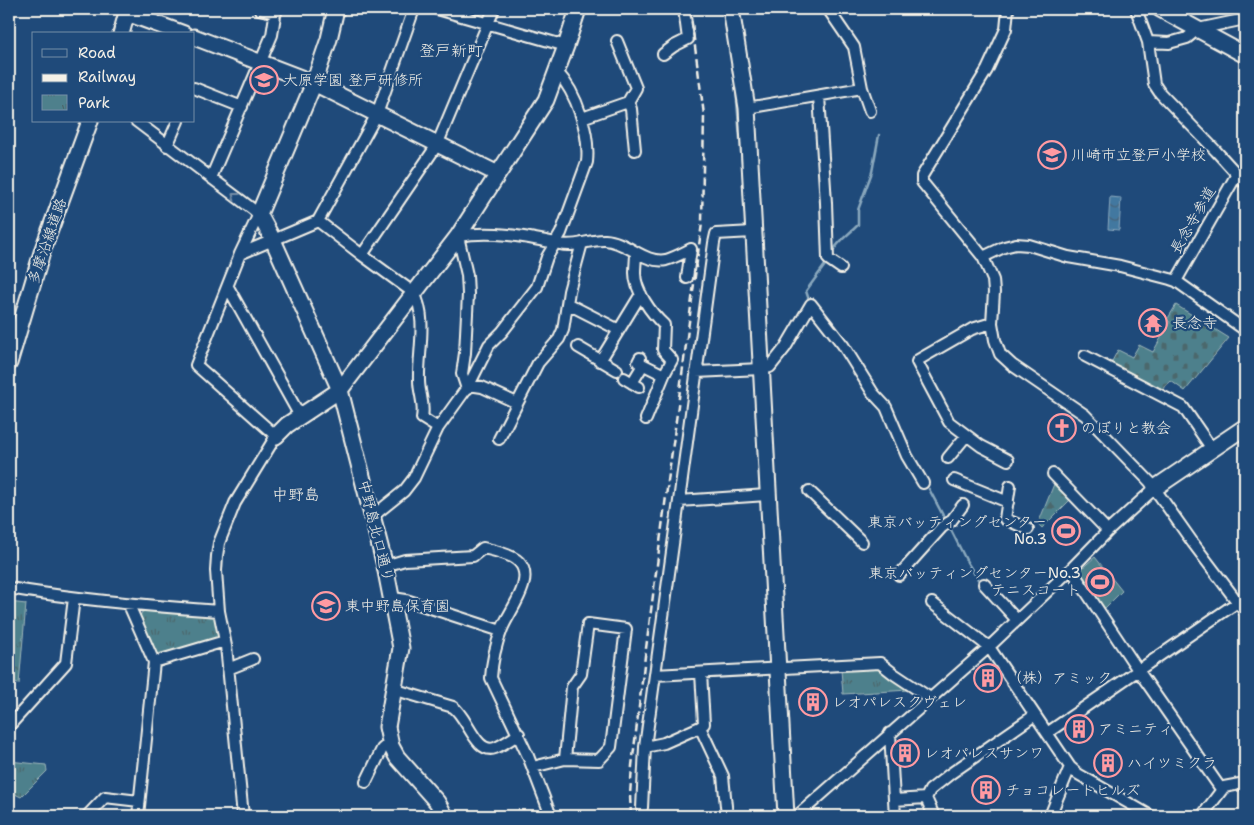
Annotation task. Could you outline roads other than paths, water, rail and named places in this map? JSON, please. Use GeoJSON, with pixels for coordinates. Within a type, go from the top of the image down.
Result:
{"type":"FeatureCollection","features":[{"type":"Feature","properties":{"kind":"street"},"geometry":{"type":"LineString","coordinates":[[211,178],[272,34],[276,11],[259,9]]}},
{"type":"Feature","properties":{"kind":"street"},"geometry":{"type":"LineString","coordinates":[[276,436],[196,365],[240,254],[259,214],[314,83],[329,40],[336,9]]}},
{"type":"Feature","properties":{"kind":"street"},"geometry":{"type":"LineString","coordinates":[[240,254],[318,221],[377,114],[414,9]]}},
{"type":"Feature","properties":{"kind":"street"},"geometry":{"type":"LineString","coordinates":[[437,9],[566,46]]}},
{"type":"Feature","properties":{"kind":"street"},"geometry":{"type":"LineString","coordinates":[[362,255],[437,145],[494,9]]}},
{"type":"Feature","properties":{"kind":"street"},"geometry":{"type":"LineString","coordinates":[[243,816],[226,641],[220,611],[216,571],[219,543],[235,503],[276,436],[287,425],[340,390],[458,236],[546,100],[578,9]]}},
{"type":"Feature","properties":{"kind":"street"},"geometry":{"type":"LineString","coordinates":[[664,54],[688,39],[684,9]]}},
{"type":"Feature","properties":{"kind":"street"},"geometry":{"type":"LineString","coordinates":[[731,9],[747,108],[786,816]]}},
{"type":"Feature","properties":{"kind":"street"},"geometry":{"type":"LineString","coordinates":[[828,9],[854,47],[862,88],[870,111]]}},
{"type":"Feature","properties":{"kind":"street"},"geometry":{"type":"LineString","coordinates":[[1008,9],[1006,28],[987,70],[922,176],[922,182],[983,258],[993,280],[992,323],[996,347],[1006,361],[1085,415],[1155,488],[1193,543],[1242,600],[1245,612]]}},
{"type":"Feature","properties":{"kind":"street"},"geometry":{"type":"LineString","coordinates":[[1136,9],[1148,42],[1154,84],[1160,93],[1245,183]]}},
{"type":"Feature","properties":{"kind":"street"},"geometry":{"type":"LineString","coordinates":[[1160,9],[1245,55]]}},
{"type":"Feature","properties":{"kind":"street"},"geometry":{"type":"LineString","coordinates":[[122,32],[128,11],[179,32]]}},
{"type":"Feature","properties":{"kind":"street"},"geometry":{"type":"LineString","coordinates":[[1148,42],[1169,43],[1187,38],[1198,28],[1245,19]]}},
{"type":"Feature","properties":{"kind":"street"},"geometry":{"type":"LineString","coordinates":[[195,37],[261,61],[314,83],[498,174]]}},
{"type":"Feature","properties":{"kind":"street"},"geometry":{"type":"LineString","coordinates":[[582,118],[628,102],[636,88],[617,41]]}},
{"type":"Feature","properties":{"kind":"street"},"geometry":{"type":"LineString","coordinates":[[372,516],[404,491],[414,478],[438,428],[468,387],[489,346],[537,287],[547,257],[556,243],[586,162],[588,150],[582,118],[568,86],[557,72]]}},
{"type":"Feature","properties":{"kind":"street"},"geometry":{"type":"LineString","coordinates":[[195,88],[242,107]]}},
{"type":"Feature","properties":{"kind":"street"},"geometry":{"type":"LineString","coordinates":[[747,108],[862,88]]}},
{"type":"Feature","properties":{"kind":"street"},"geometry":{"type":"LineString","coordinates":[[819,96],[830,261],[840,268]]}},
{"type":"Feature","properties":{"kind":"street"},"geometry":{"type":"LineString","coordinates":[[628,102],[631,109],[635,150]]}},
{"type":"Feature","properties":{"kind":"street","name":"多摩沿線道路"},"geometry":{"type":"LineString","coordinates":[[9,363],[43,249],[90,122]]}},
{"type":"Feature","properties":{"kind":"street"},"geometry":{"type":"LineString","coordinates":[[137,122],[259,214]]}},
{"type":"Feature","properties":{"kind":"street"},"geometry":{"type":"LineString","coordinates":[[168,146],[178,122]]}},
{"type":"Feature","properties":{"kind":"street","name":"長念寺参道"},"geometry":{"type":"LineString","coordinates":[[1176,282],[1237,174]]}},
{"type":"Feature","properties":{"kind":"street","name":"中野島北口通り"},"geometry":{"type":"LineString","coordinates":[[259,214],[273,240],[340,390],[393,598],[401,648],[387,727],[390,742],[397,757],[437,802],[445,816]]}},
{"type":"Feature","properties":{"kind":"street"},"geometry":{"type":"LineString","coordinates":[[318,221],[414,293],[418,299],[422,337],[418,382],[424,406],[422,418],[438,428]]}},
{"type":"Feature","properties":{"kind":"street"},"geometry":{"type":"LineString","coordinates":[[642,808],[645,747],[714,243],[716,234],[753,232]]}},
{"type":"Feature","properties":{"kind":"street"},"geometry":{"type":"LineString","coordinates":[[458,236],[497,234],[560,244],[606,240],[621,243],[654,260],[665,260],[691,249],[687,278]]}},
{"type":"Feature","properties":{"kind":"street"},"geometry":{"type":"LineString","coordinates":[[458,236],[467,275],[466,345],[462,374],[468,387]]}},
{"type":"Feature","properties":{"kind":"street"},"geometry":{"type":"LineString","coordinates":[[499,439],[538,364],[559,339],[563,330],[569,291],[582,243]]}},
{"type":"Feature","properties":{"kind":"street"},"geometry":{"type":"LineString","coordinates":[[983,258],[1004,247],[1016,244],[1029,245],[1068,257],[1120,266],[1176,282],[1245,330]]}},
{"type":"Feature","properties":{"kind":"street"},"geometry":{"type":"LineString","coordinates":[[636,252],[634,275],[650,312],[664,325],[663,350],[672,360],[646,419]]}},
{"type":"Feature","properties":{"kind":"street"},"geometry":{"type":"LineString","coordinates":[[228,287],[300,416]]}},
{"type":"Feature","properties":{"kind":"street"},"geometry":{"type":"LineString","coordinates":[[600,361],[641,294]]}},
{"type":"Feature","properties":{"kind":"street"},"geometry":{"type":"LineString","coordinates":[[568,304],[619,330]]}},
{"type":"Feature","properties":{"kind":"street"},"geometry":{"type":"LineString","coordinates":[[696,372],[770,367],[785,348],[811,304],[843,345],[873,393],[886,407],[904,450],[923,482]]}},
{"type":"Feature","properties":{"kind":"street"},"geometry":{"type":"LineString","coordinates":[[992,323],[972,329],[917,362],[948,422],[981,446],[1008,460]]}},
{"type":"Feature","properties":{"kind":"street"},"geometry":{"type":"LineString","coordinates":[[578,347],[628,380],[642,361],[664,375]]}},
{"type":"Feature","properties":{"kind":"street"},"geometry":{"type":"LineString","coordinates":[[1085,356],[1183,407],[1212,449]]}},
{"type":"Feature","properties":{"kind":"street"},"geometry":{"type":"LineString","coordinates":[[468,387],[482,388],[517,403]]}},
{"type":"Feature","properties":{"kind":"street"},"geometry":{"type":"LineString","coordinates":[[797,816],[989,647],[1155,488],[1245,427]]}},
{"type":"Feature","properties":{"kind":"street"},"geometry":{"type":"LineString","coordinates":[[948,458],[966,436]]}},
{"type":"Feature","properties":{"kind":"street"},"geometry":{"type":"LineString","coordinates":[[1053,474],[1108,531]]}},
{"type":"Feature","properties":{"kind":"street"},"geometry":{"type":"LineString","coordinates":[[954,480],[1008,502]]}},
{"type":"Feature","properties":{"kind":"street"},"geometry":{"type":"LineString","coordinates":[[1010,486],[1005,519],[1028,530]]}},
{"type":"Feature","properties":{"kind":"street"},"geometry":{"type":"LineString","coordinates":[[809,491],[862,542]]}},
{"type":"Feature","properties":{"kind":"street"},"geometry":{"type":"LineString","coordinates":[[679,501],[768,495]]}},
{"type":"Feature","properties":{"kind":"street"},"geometry":{"type":"LineString","coordinates":[[899,575],[948,524],[963,505]]}},
{"type":"Feature","properties":{"kind":"street"},"geometry":{"type":"LineString","coordinates":[[385,566],[405,560],[473,556],[483,548],[512,557],[519,562],[524,574],[524,582],[520,596],[501,631],[492,665],[491,678],[519,734],[551,816]]}},
{"type":"Feature","properties":{"kind":"street"},"geometry":{"type":"LineString","coordinates":[[1071,569],[1138,670],[1221,789]]}},
{"type":"Feature","properties":{"kind":"street"},"geometry":{"type":"LineString","coordinates":[[984,584],[1017,620]]}},
{"type":"Feature","properties":{"kind":"street"},"geometry":{"type":"LineString","coordinates":[[9,588],[128,605],[220,611]]}},
{"type":"Feature","properties":{"kind":"street"},"geometry":{"type":"LineString","coordinates":[[9,726],[66,663],[74,598]]}},
{"type":"Feature","properties":{"kind":"street"},"geometry":{"type":"LineString","coordinates":[[393,598],[501,631]]}},
{"type":"Feature","properties":{"kind":"street"},"geometry":{"type":"LineString","coordinates":[[1047,733],[1242,600]]}},
{"type":"Feature","properties":{"kind":"street"},"geometry":{"type":"LineString","coordinates":[[932,603],[989,647],[1070,767],[1078,774],[1151,816]]}},
{"type":"Feature","properties":{"kind":"street"},"geometry":{"type":"LineString","coordinates":[[128,605],[154,662],[138,816]]}},
{"type":"Feature","properties":{"kind":"street"},"geometry":{"type":"LineString","coordinates":[[533,767],[565,759],[600,760],[611,747],[626,629],[588,624],[581,674],[572,687],[565,759]]}},
{"type":"Feature","properties":{"kind":"street"},"geometry":{"type":"LineString","coordinates":[[154,662],[226,641]]}},
{"type":"Feature","properties":{"kind":"street"},"geometry":{"type":"LineString","coordinates":[[228,669],[253,659]]}},
{"type":"Feature","properties":{"kind":"street"},"geometry":{"type":"LineString","coordinates":[[655,675],[880,663],[930,698]]}},
{"type":"Feature","properties":{"kind":"street"},"geometry":{"type":"LineString","coordinates":[[645,747],[664,743],[704,724],[701,673]]}},
{"type":"Feature","properties":{"kind":"street"},"geometry":{"type":"LineString","coordinates":[[393,689],[453,707],[459,711],[480,746],[487,749],[493,749],[519,734]]}},
{"type":"Feature","properties":{"kind":"street"},"geometry":{"type":"LineString","coordinates":[[926,798],[930,790],[950,774],[1035,715]]}},
{"type":"Feature","properties":{"kind":"street"},"geometry":{"type":"LineString","coordinates":[[700,727],[723,776],[727,816]]}},
{"type":"Feature","properties":{"kind":"street"},"geometry":{"type":"LineString","coordinates":[[890,733],[895,816]]}},
{"type":"Feature","properties":{"kind":"street"},"geometry":{"type":"LineString","coordinates":[[366,782],[382,749],[390,742]]}},
{"type":"Feature","properties":{"kind":"street"},"geometry":{"type":"LineString","coordinates":[[1050,816],[1070,767]]}},
{"type":"Feature","properties":{"kind":"street"},"geometry":{"type":"LineString","coordinates":[[1202,816],[1224,786],[1245,783]]}},
{"type":"Feature","properties":{"kind":"street"},"geometry":{"type":"LineString","coordinates":[[87,816],[105,797],[139,801]]}},
{"type":"Feature","properties":{"kind":"street"},"geometry":{"type":"LineString","coordinates":[[894,800],[926,798]]}},
{"type":"Feature","properties":{"kind":"street"},"geometry":{"type":"LineString","coordinates":[[926,798],[934,816]]}},
{"type":"Feature","properties":{"kind":"water"},"geometry":{"type":"Polygon","coordinates":[[[1110,197],[1121,198],[1119,230],[1108,229],[1110,197]]]}},
{"type":"Feature","properties":{"kind":"waterway"},"geometry":{"type":"LineString","coordinates":[[736,89],[745,201]]}},
{"type":"Feature","properties":{"kind":"waterway"},"geometry":{"type":"LineString","coordinates":[[831,254],[840,242],[858,225],[858,210],[872,172],[879,135]]}},
{"type":"Feature","properties":{"kind":"waterway"},"geometry":{"type":"LineString","coordinates":[[808,297],[806,291],[828,261]]}},
{"type":"Feature","properties":{"kind":"waterway"},"geometry":{"type":"LineString","coordinates":[[929,489],[946,521]]}},
{"type":"Feature","properties":{"kind":"waterway"},"geometry":{"type":"LineString","coordinates":[[949,526],[967,562],[981,584]]}},
{"type":"Feature","properties":{"kind":"railway"},"geometry":{"type":"LineString","coordinates":[[631,816],[632,766],[645,656],[702,223],[704,115],[690,9]]}},
{"type":"Feature","properties":{"kind":"place","name":"大原学園 登戸研修所"},"geometry":{"type":"Point","coordinates":[264,80]}},
{"type":"Feature","properties":{"kind":"place","name":"川崎市立登戸小学校"},"geometry":{"type":"Point","coordinates":[1052,155]}},
{"type":"Feature","properties":{"kind":"place","name":"長念寺"},"geometry":{"type":"Point","coordinates":[1153,323]}},
{"type":"Feature","properties":{"kind":"place","name":"のぼりと教会"},"geometry":{"type":"Point","coordinates":[1062,428]}},
{"type":"Feature","properties":{"kind":"place","name":"東京バッティングセンター No.3"},"geometry":{"type":"Point","coordinates":[1066,531]}},
{"type":"Feature","properties":{"kind":"place","name":"東京バッティングセンターNo.3 テニスコート"},"geometry":{"type":"Point","coordinates":[1100,582]}},
{"type":"Feature","properties":{"kind":"place","name":"東中野島保育園"},"geometry":{"type":"Point","coordinates":[326,606]}},
{"type":"Feature","properties":{"kind":"place","name":"（株）アミック"},"geometry":{"type":"Point","coordinates":[988,678]}},
{"type":"Feature","properties":{"kind":"place","name":"レオパレスクヴェレ"},"geometry":{"type":"Point","coordinates":[813,702]}},
{"type":"Feature","properties":{"kind":"place","name":"アミニティ"},"geometry":{"type":"Point","coordinates":[1079,729]}},
{"type":"Feature","properties":{"kind":"place","name":"レオパレスサンワ"},"geometry":{"type":"Point","coordinates":[905,753]}},
{"type":"Feature","properties":{"kind":"place","name":"ハイツミクラ"},"geometry":{"type":"Point","coordinates":[1108,763]}},
{"type":"Feature","properties":{"kind":"place","name":"チョコレートヒルズ"},"geometry":{"type":"Point","coordinates":[986,790]}},
{"type":"Feature","properties":{"kind":"district","name":"登戸新町"},"geometry":{"type":"Point","coordinates":[451,50]}},
{"type":"Feature","properties":{"kind":"district","name":"中野島"},"geometry":{"type":"Point","coordinates":[296,494]}}]}
